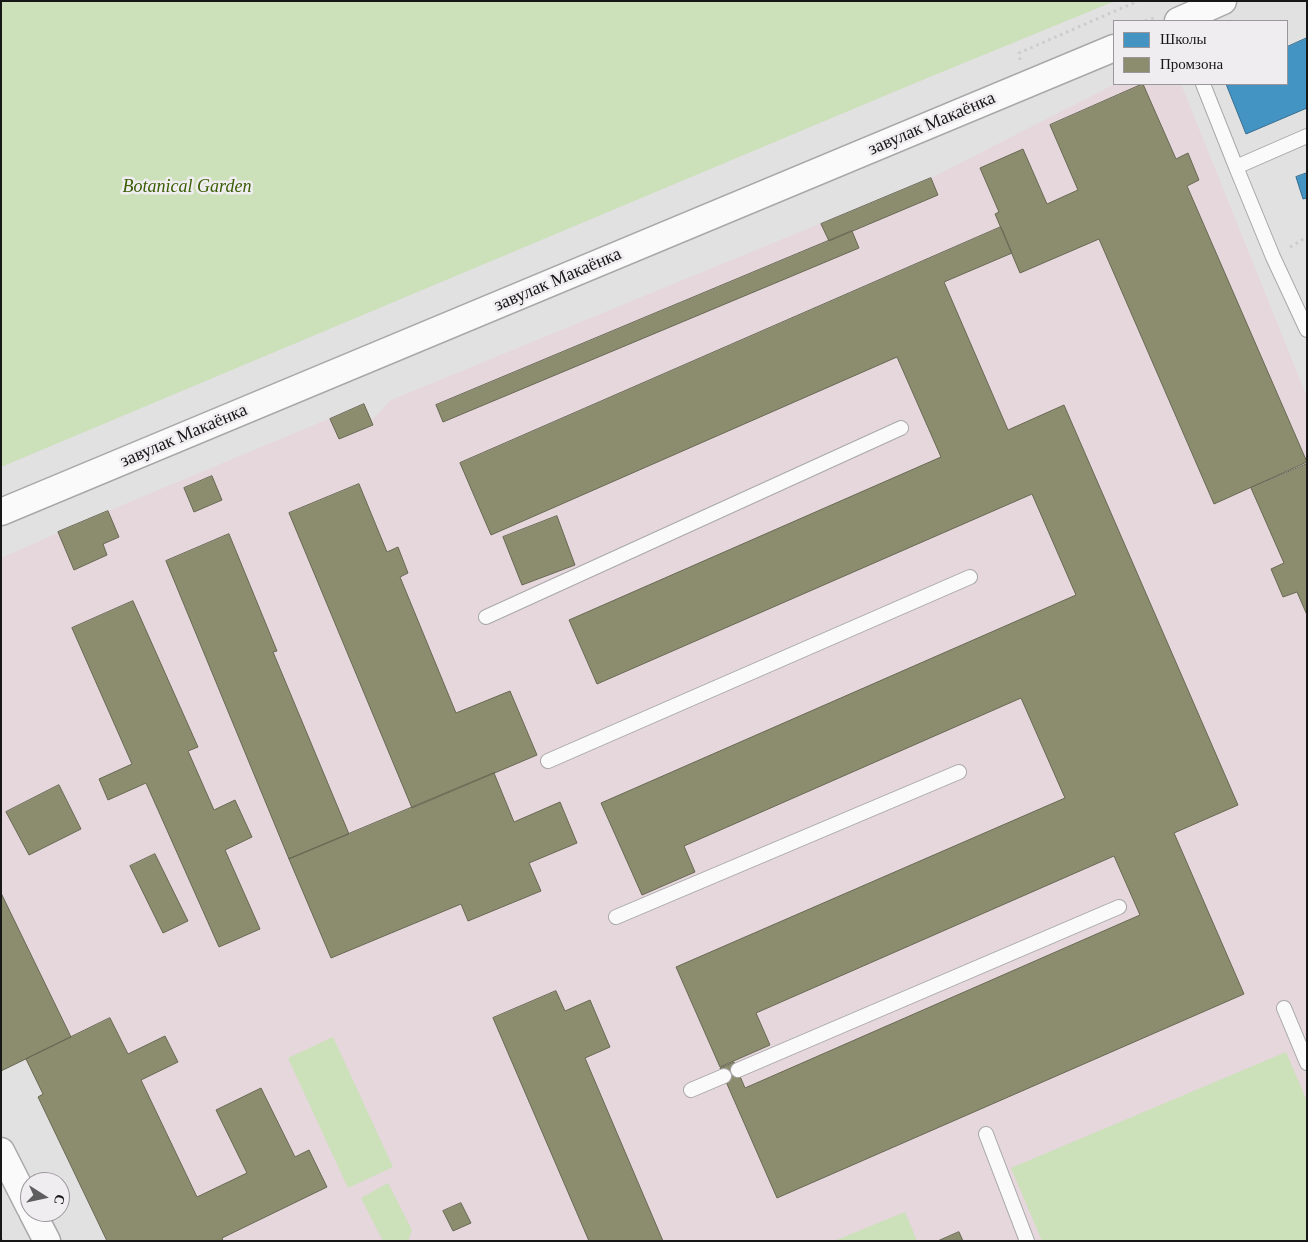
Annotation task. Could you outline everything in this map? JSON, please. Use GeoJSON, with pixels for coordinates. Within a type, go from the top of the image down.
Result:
{"type":"FeatureCollection","features":[{"type":"Feature","properties":{"kind":"street"},"geometry":{"type":"LineString","coordinates":[[1181,20],[1223,1]]}},
{"type":"Feature","properties":{"kind":"street","name":"завулак Макаёнка"},"geometry":{"type":"LineString","coordinates":[[1,512],[1113,48]]}},
{"type":"Feature","properties":{"kind":"street"},"geometry":{"type":"LineString","coordinates":[[1,1150],[20,1188]]}},
{"type":"Feature","properties":{"kind":"street"},"geometry":{"type":"LineString","coordinates":[[37,1222],[47,1241]]}},
{"type":"Feature","properties":{"kind":"lane"},"geometry":{"type":"LineString","coordinates":[[1204,85],[1273,257],[1307,330]]}},
{"type":"Feature","properties":{"kind":"lane"},"geometry":{"type":"LineString","coordinates":[[1236,167],[1307,136]]}},
{"type":"Feature","properties":{"kind":"lane"},"geometry":{"type":"LineString","coordinates":[[486,617],[901,428]]}},
{"type":"Feature","properties":{"kind":"lane"},"geometry":{"type":"LineString","coordinates":[[548,761],[970,577]]}},
{"type":"Feature","properties":{"kind":"lane"},"geometry":{"type":"LineString","coordinates":[[616,917],[958,772]]}},
{"type":"Feature","properties":{"kind":"lane"},"geometry":{"type":"LineString","coordinates":[[738,1070],[1119,907]]}},
{"type":"Feature","properties":{"kind":"lane"},"geometry":{"type":"LineString","coordinates":[[1284,1008],[1307,1063]]}},
{"type":"Feature","properties":{"kind":"lane"},"geometry":{"type":"LineString","coordinates":[[691,1090],[724,1076]]}},
{"type":"Feature","properties":{"kind":"lane"},"geometry":{"type":"LineString","coordinates":[[986,1134],[1026,1241]]}},
{"type":"Feature","properties":{"kind":"path"},"geometry":{"type":"LineString","coordinates":[[1020,63],[1019,53],[1138,1]]}},
{"type":"Feature","properties":{"kind":"shaded area"},"geometry":{"type":"Polygon","coordinates":[[[1113,85],[1181,85],[1307,397],[1307,1241],[107,1241],[38,1097],[43,1094],[27,1059],[1,1071],[1,558],[364,404],[372,420],[391,400],[931,178],[1113,85]]]}},
{"type":"Feature","properties":{"kind":"green space","name":"Botanical Garden"},"geometry":{"type":"Polygon","coordinates":[[[1,1],[1115,1],[1,467],[1,1]]]}},
{"type":"Feature","properties":{"kind":"green space"},"geometry":{"type":"Polygon","coordinates":[[[333,1037],[393,1167],[348,1188],[288,1058],[333,1037]]]}},
{"type":"Feature","properties":{"kind":"green space"},"geometry":{"type":"Polygon","coordinates":[[[1286,1052],[1307,1101],[1307,1241],[1042,1241],[1011,1168],[1286,1052]]]}},
{"type":"Feature","properties":{"kind":"green space"},"geometry":{"type":"Polygon","coordinates":[[[388,1183],[412,1230],[408,1241],[383,1241],[361,1198],[388,1183]]]}},
{"type":"Feature","properties":{"kind":"green space"},"geometry":{"type":"Polygon","coordinates":[[[905,1212],[917,1241],[834,1241],[905,1212]]]}},
{"type":"Feature","properties":{"kind":"building: Школы"},"geometry":{"type":"Polygon","coordinates":[[[1307,38],[1307,108],[1246,134],[1226,85],[1288,85],[1288,47],[1307,38]]]}},
{"type":"Feature","properties":{"kind":"building: Школы"},"geometry":{"type":"Polygon","coordinates":[[[1307,173],[1307,198],[1303,199],[1296,177],[1307,173]]]}},
{"type":"Feature","properties":{"kind":"building: Промзона"},"geometry":{"type":"Polygon","coordinates":[[[1143,85],[1176,159],[1188,153],[1199,180],[1187,186],[1307,462],[1214,504],[1099,239],[1020,273],[995,214],[999,212],[980,168],[1023,149],[1047,204],[1078,190],[1050,125],[1143,85]]]}},
{"type":"Feature","properties":{"kind":"building: Промзона"},"geometry":{"type":"Polygon","coordinates":[[[931,178],[938,195],[829,241],[821,224],[931,178]]]}},
{"type":"Feature","properties":{"kind":"building: Промзона"},"geometry":{"type":"Polygon","coordinates":[[[1001,227],[1012,253],[944,282],[1008,430],[1064,405],[1238,805],[1174,833],[1244,994],[777,1198],[720,1068],[734,1062],[745,1088],[1140,915],[1114,856],[756,1013],[770,1045],[720,1067],[676,967],[1065,798],[1021,698],[684,846],[695,872],[642,895],[601,803],[1076,595],[1032,494],[597,684],[569,620],[941,457],[897,357],[491,535],[460,463],[1001,227]]]}},
{"type":"Feature","properties":{"kind":"building: Промзона"},"geometry":{"type":"Polygon","coordinates":[[[852,231],[859,248],[443,422],[436,405],[852,231]]]}},
{"type":"Feature","properties":{"kind":"building: Промзона"},"geometry":{"type":"Polygon","coordinates":[[[364,404],[373,425],[339,439],[330,419],[364,404]]]}},
{"type":"Feature","properties":{"kind":"building: Промзона"},"geometry":{"type":"Polygon","coordinates":[[[1307,464],[1307,615],[1297,592],[1283,597],[1271,569],[1284,563],[1251,488],[1307,464]]]}},
{"type":"Feature","properties":{"kind":"building: Промзона"},"geometry":{"type":"Polygon","coordinates":[[[212,476],[222,500],[194,512],[184,488],[212,476]]]}},
{"type":"Feature","properties":{"kind":"building: Промзона"},"geometry":{"type":"Polygon","coordinates":[[[359,484],[387,552],[398,547],[408,573],[400,577],[456,713],[510,691],[537,755],[412,808],[289,513],[359,484]]]}},
{"type":"Feature","properties":{"kind":"building: Промзона"},"geometry":{"type":"Polygon","coordinates":[[[108,511],[119,537],[103,544],[107,555],[74,570],[58,532],[108,511]]]}},
{"type":"Feature","properties":{"kind":"building: Промзона"},"geometry":{"type":"Polygon","coordinates":[[[557,516],[575,565],[522,585],[503,537],[557,516]]]}},
{"type":"Feature","properties":{"kind":"building: Промзона"},"geometry":{"type":"Polygon","coordinates":[[[229,534],[277,651],[273,652],[349,834],[289,859],[166,561],[229,534]]]}},
{"type":"Feature","properties":{"kind":"building: Промзона"},"geometry":{"type":"Polygon","coordinates":[[[133,601],[198,747],[188,751],[214,810],[235,800],[252,837],[225,850],[260,929],[219,947],[146,783],[108,800],[99,779],[132,764],[72,628],[133,601]]]}},
{"type":"Feature","properties":{"kind":"building: Промзона"},"geometry":{"type":"Polygon","coordinates":[[[494,773],[514,822],[560,802],[577,843],[529,863],[541,891],[468,921],[461,904],[331,958],[289,859],[494,773]]]}},
{"type":"Feature","properties":{"kind":"building: Промзона"},"geometry":{"type":"Polygon","coordinates":[[[59,785],[81,829],[29,855],[6,812],[59,785]]]}},
{"type":"Feature","properties":{"kind":"building: Промзона"},"geometry":{"type":"Polygon","coordinates":[[[155,854],[188,921],[163,933],[130,866],[155,854]]]}},
{"type":"Feature","properties":{"kind":"building: Промзона"},"geometry":{"type":"Polygon","coordinates":[[[1,893],[71,1037],[1,1071],[1,893]]]}},
{"type":"Feature","properties":{"kind":"building: Промзона"},"geometry":{"type":"Polygon","coordinates":[[[556,991],[565,1011],[590,1000],[610,1047],[585,1058],[663,1241],[589,1241],[493,1018],[556,991]]]}},
{"type":"Feature","properties":{"kind":"building: Промзона"},"geometry":{"type":"Polygon","coordinates":[[[110,1018],[128,1054],[165,1036],[178,1062],[141,1080],[197,1197],[247,1173],[216,1110],[261,1088],[295,1157],[309,1150],[327,1187],[222,1238],[223,1241],[107,1241],[38,1097],[43,1094],[26,1059],[110,1018]]]}},
{"type":"Feature","properties":{"kind":"building: Промзона"},"geometry":{"type":"Polygon","coordinates":[[[461,1203],[471,1223],[453,1231],[443,1211],[461,1203]]]}},
{"type":"Feature","properties":{"kind":"building: Промзона"},"geometry":{"type":"Polygon","coordinates":[[[959,1232],[963,1241],[938,1241],[959,1232]]]}}]}
